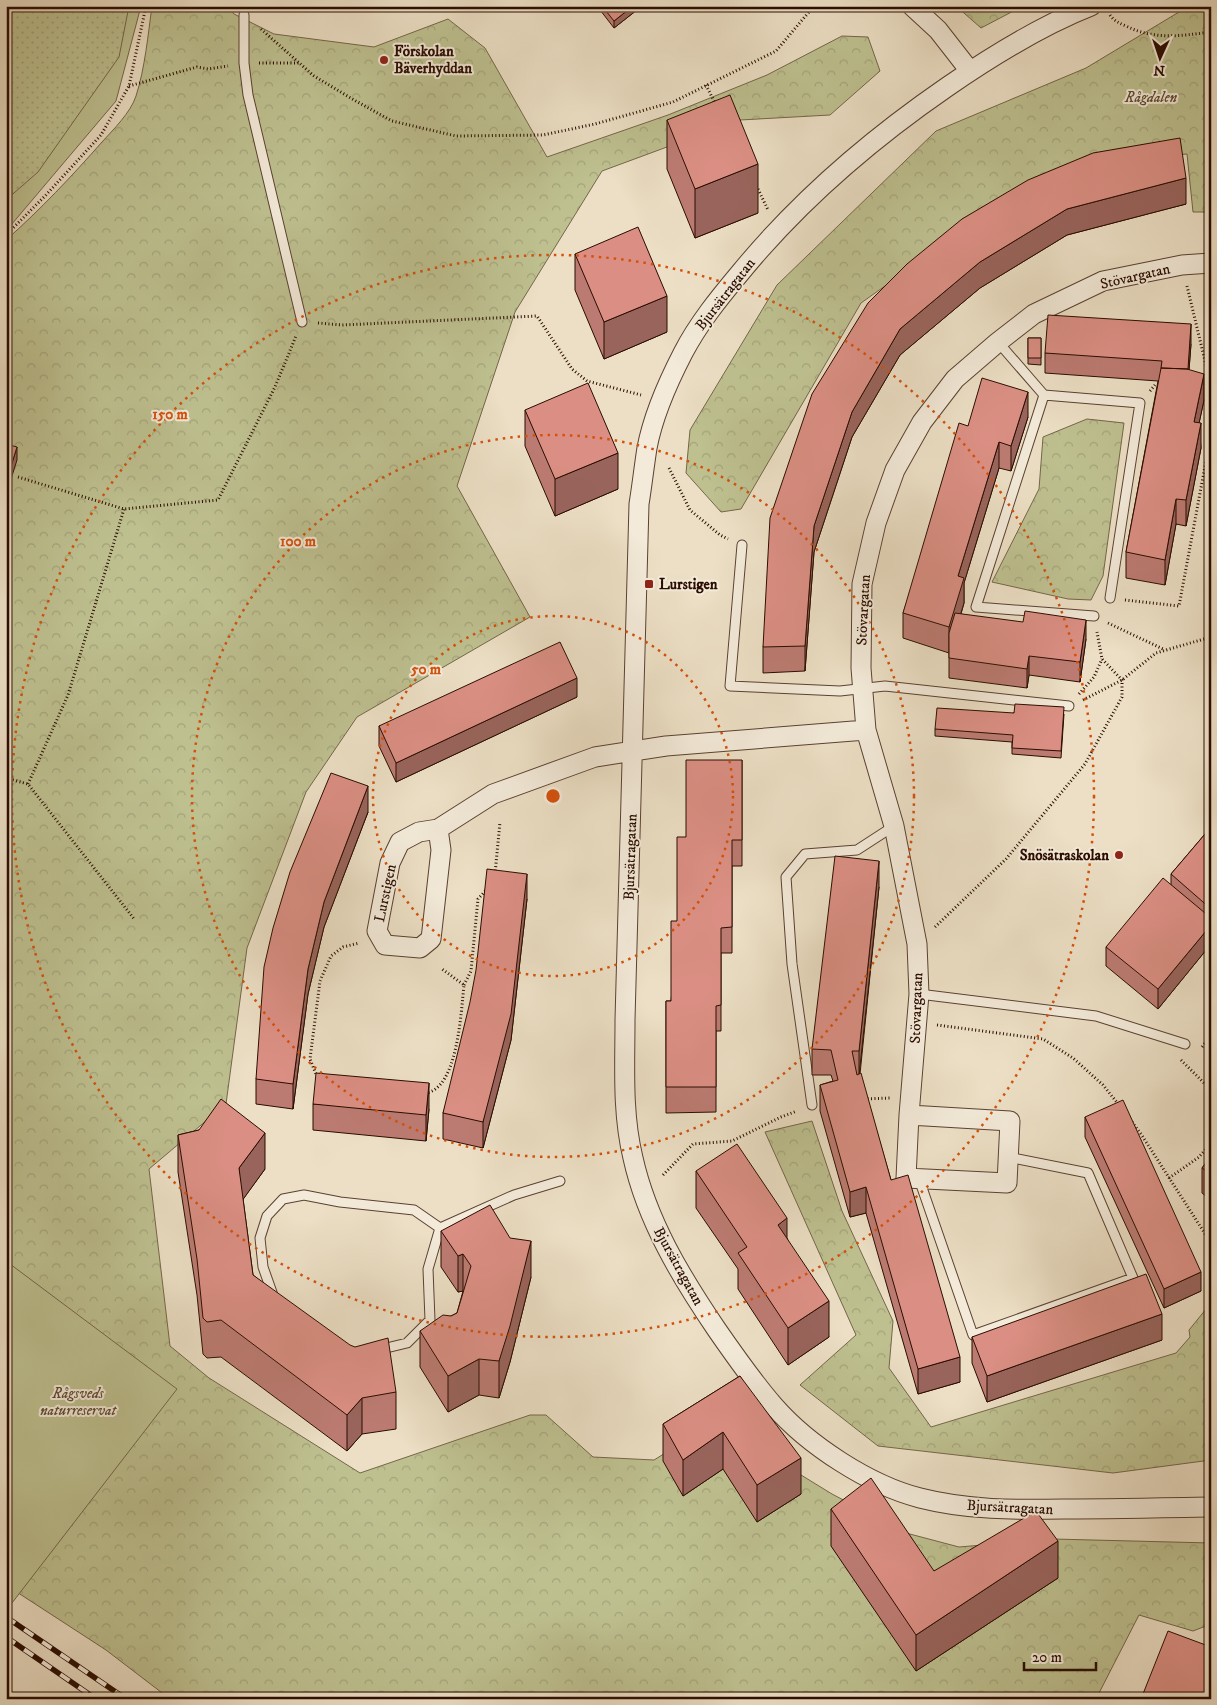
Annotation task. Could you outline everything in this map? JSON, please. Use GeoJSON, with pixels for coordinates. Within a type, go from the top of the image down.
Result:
{"type":"FeatureCollection","features":[{"type":"Feature","properties":{"kind":"street"},"geometry":{"type":"LineString","coordinates":[[912,6],[938,30],[970,71]]}},
{"type":"Feature","properties":{"kind":"street","name":"Bjursätragatan"},"geometry":{"type":"LineString","coordinates":[[1091,6],[1062,11],[970,71],[909,114],[814,193],[756,254],[709,310],[684,351],[663,395],[647,446],[639,504],[625,1091],[632,1157],[659,1235],[688,1288],[745,1369],[774,1406],[810,1440],[855,1470],[887,1487],[920,1498],[985,1509],[1211,1507]]}},
{"type":"Feature","properties":{"kind":"street","name":"Stövargatan"},"geometry":{"type":"LineString","coordinates":[[919,1179],[906,1178],[909,1114],[919,994],[917,944],[894,826],[866,730],[861,668],[862,584],[876,523],[896,470],[922,422],[955,379],[998,342],[1034,314],[1103,281],[1182,265],[1211,262]]}},
{"type":"Feature","properties":{"kind":"street","name":"Lurstigen"},"geometry":{"type":"LineString","coordinates":[[438,830],[441,850],[432,939],[420,948],[385,945],[378,931],[390,863],[400,842],[419,832],[438,830],[493,794],[595,757],[666,746],[866,730]]}},
{"type":"Feature","properties":{"kind":"street"},"geometry":{"type":"LineString","coordinates":[[909,1114],[1010,1121],[1007,1183],[919,1179]]}},
{"type":"Feature","properties":{"kind":"lane"},"geometry":{"type":"LineString","coordinates":[[244,16],[244,63],[248,95],[302,322]]}},
{"type":"Feature","properties":{"kind":"lane"},"geometry":{"type":"LineString","coordinates":[[998,342],[1044,395],[1140,403],[1110,598]]}},
{"type":"Feature","properties":{"kind":"lane"},"geometry":{"type":"LineString","coordinates":[[1044,395],[976,607],[1094,616]]}},
{"type":"Feature","properties":{"kind":"lane"},"geometry":{"type":"LineString","coordinates":[[742,545],[730,686],[840,691],[885,686],[1069,706]]}},
{"type":"Feature","properties":{"kind":"lane"},"geometry":{"type":"LineString","coordinates":[[812,1105],[792,964],[786,878],[805,854],[857,850],[894,826]]}},
{"type":"Feature","properties":{"kind":"lane"},"geometry":{"type":"LineString","coordinates":[[919,994],[1096,1016],[1185,1044]]}},
{"type":"Feature","properties":{"kind":"lane"},"geometry":{"type":"LineString","coordinates":[[919,1179],[973,1335],[1133,1278],[1088,1173],[1008,1157]]}},
{"type":"Feature","properties":{"kind":"lane"},"geometry":{"type":"LineString","coordinates":[[368,1350],[377,1350],[407,1343],[430,1320],[428,1269],[440,1228],[514,1195],[560,1181]]}},
{"type":"Feature","properties":{"kind":"lane"},"geometry":{"type":"LineString","coordinates":[[281,1304],[274,1297],[263,1267],[260,1238],[267,1216],[283,1199],[304,1195],[340,1202],[414,1210],[440,1228]]}},
{"type":"Feature","properties":{"kind":"path"},"geometry":{"type":"LineString","coordinates":[[6,235],[101,135],[129,86],[146,6]]}},
{"type":"Feature","properties":{"kind":"path"},"geometry":{"type":"LineString","coordinates":[[244,16],[314,76],[392,122],[456,136],[543,135],[578,128],[673,102],[776,51],[814,6]]}},
{"type":"Feature","properties":{"kind":"path"},"geometry":{"type":"LineString","coordinates":[[1109,13],[1113,20],[1138,32],[1170,37],[1211,32]]}},
{"type":"Feature","properties":{"kind":"path"},"geometry":{"type":"LineString","coordinates":[[129,86],[197,66],[208,69],[244,63],[301,63]]}},
{"type":"Feature","properties":{"kind":"path"},"geometry":{"type":"LineString","coordinates":[[706,85],[719,111]]}},
{"type":"Feature","properties":{"kind":"path"},"geometry":{"type":"LineString","coordinates":[[753,181],[770,215]]}},
{"type":"Feature","properties":{"kind":"path"},"geometry":{"type":"LineString","coordinates":[[1186,283],[1211,384],[1201,385]]}},
{"type":"Feature","properties":{"kind":"path"},"geometry":{"type":"LineString","coordinates":[[18,477],[124,509],[218,500],[275,387],[302,322],[342,325],[537,316],[572,369],[587,381],[644,396]]}},
{"type":"Feature","properties":{"kind":"path"},"geometry":{"type":"LineString","coordinates":[[1110,598],[1179,606],[1211,434]]}},
{"type":"Feature","properties":{"kind":"path"},"geometry":{"type":"LineString","coordinates":[[669,468],[690,510],[720,536],[742,545]]}},
{"type":"Feature","properties":{"kind":"path"},"geometry":{"type":"LineString","coordinates":[[28,784],[68,694],[124,509]]}},
{"type":"Feature","properties":{"kind":"path"},"geometry":{"type":"LineString","coordinates":[[1094,616],[1166,651]]}},
{"type":"Feature","properties":{"kind":"path"},"geometry":{"type":"LineString","coordinates":[[936,927],[1006,859],[1085,764],[1122,697],[1122,680],[1102,659],[1094,616]]}},
{"type":"Feature","properties":{"kind":"path"},"geometry":{"type":"LineString","coordinates":[[1069,706],[1122,680],[1156,653],[1211,637]]}},
{"type":"Feature","properties":{"kind":"path"},"geometry":{"type":"LineString","coordinates":[[1069,706],[1094,677],[1102,659]]}},
{"type":"Feature","properties":{"kind":"path"},"geometry":{"type":"LineString","coordinates":[[6,778],[28,784],[135,920]]}},
{"type":"Feature","properties":{"kind":"path"},"geometry":{"type":"LineString","coordinates":[[494,882],[500,822]]}},
{"type":"Feature","properties":{"kind":"path"},"geometry":{"type":"LineString","coordinates":[[421,1093],[431,1092],[445,1080],[459,1039],[464,985],[471,971],[478,899],[489,888]]}},
{"type":"Feature","properties":{"kind":"path"},"geometry":{"type":"LineString","coordinates":[[324,1078],[316,1074],[310,1059],[320,981],[331,956],[343,947],[359,942]]}},
{"type":"Feature","properties":{"kind":"path"},"geometry":{"type":"LineString","coordinates":[[442,969],[464,985]]}},
{"type":"Feature","properties":{"kind":"path"},"geometry":{"type":"LineString","coordinates":[[937,1026],[1043,1039],[1073,1058],[1102,1085],[1119,1106]]}},
{"type":"Feature","properties":{"kind":"path"},"geometry":{"type":"LineString","coordinates":[[1159,1036],[1211,1090]]}},
{"type":"Feature","properties":{"kind":"path"},"geometry":{"type":"LineString","coordinates":[[1130,1120],[1211,1243]]}},
{"type":"Feature","properties":{"kind":"path"},"geometry":{"type":"LineString","coordinates":[[663,1175],[693,1144],[732,1142]]}},
{"type":"Feature","properties":{"kind":"path"},"geometry":{"type":"LineString","coordinates":[[1169,1178],[1199,1157],[1211,1143]]}},
{"type":"Feature","properties":{"kind":"green space"},"geometry":{"type":"Polygon","coordinates":[[[6,6],[141,6],[116,101],[6,231],[6,6]]]}},
{"type":"Feature","properties":{"kind":"green space"},"geometry":{"type":"Polygon","coordinates":[[[6,6],[129,6],[119,57],[38,172],[6,200],[6,6]]]}},
{"type":"Feature","properties":{"kind":"green space"},"geometry":{"type":"Polygon","coordinates":[[[152,6],[227,6],[234,14],[274,34],[374,47],[448,19],[485,48],[547,157],[668,115],[767,75],[842,36],[868,37],[880,71],[830,115],[740,120],[602,171],[515,312],[457,486],[530,617],[357,717],[306,792],[247,948],[226,1104],[149,1169],[170,1346],[209,1378],[360,1473],[530,1415],[546,1415],[593,1457],[654,1460],[725,1416],[757,1448],[832,1494],[906,1533],[959,1547],[1053,1539],[1211,1543],[1211,1624],[1193,1631],[1139,1615],[1098,1695],[1087,1699],[170,1699],[106,1650],[6,1585],[6,240],[67,180],[116,126],[134,102],[142,74],[152,6]]]}},
{"type":"Feature","properties":{"kind":"green space"},"geometry":{"type":"Polygon","coordinates":[[[956,6],[1023,6],[981,28],[956,6]]]}},
{"type":"Feature","properties":{"kind":"green space","name":"Rågdalen"},"geometry":{"type":"Polygon","coordinates":[[[1189,6],[1211,6],[1211,212],[1193,212],[1187,154],[1111,160],[1010,197],[861,303],[741,509],[721,512],[686,473],[690,430],[777,285],[936,131],[1086,68],[1189,6]]]}},
{"type":"Feature","properties":{"kind":"green space"},"geometry":{"type":"Polygon","coordinates":[[[1087,419],[1124,423],[1103,576],[1091,600],[1068,599],[992,582],[1039,489],[1043,437],[1087,419]]]}},
{"type":"Feature","properties":{"kind":"green space"},"geometry":{"type":"Polygon","coordinates":[[[812,1121],[842,1211],[893,1321],[889,1368],[931,1427],[1176,1353],[1190,1337],[1189,1330],[1211,1303],[1211,1384],[1209,1386],[1211,1395],[1211,1460],[1113,1473],[878,1446],[800,1385],[856,1335],[765,1132],[812,1121]]]}},
{"type":"Feature","properties":{"kind":"green space","name":"Rågsveds naturreservat"},"geometry":{"type":"Polygon","coordinates":[[[6,1261],[177,1389],[12,1603],[6,1599],[6,1261]]]}},
{"type":"Feature","properties":{"kind":"building"},"geometry":{"type":"Polygon","coordinates":[[[602,6],[633,6],[614,21],[602,6]]]}},
{"type":"Feature","properties":{"kind":"building"},"geometry":{"type":"Polygon","coordinates":[[[730,95],[758,164],[695,189],[667,120],[730,95]]]}},
{"type":"Feature","properties":{"kind":"building"},"geometry":{"type":"Polygon","coordinates":[[[1180,138],[1186,178],[1067,209],[980,262],[900,329],[852,412],[814,526],[805,646],[763,647],[770,518],[812,394],[868,303],[907,264],[962,219],[1028,180],[1093,153],[1180,138]]]}},
{"type":"Feature","properties":{"kind":"building"},"geometry":{"type":"Polygon","coordinates":[[[638,227],[667,296],[604,322],[575,254],[638,227]]]}},
{"type":"Feature","properties":{"kind":"building"},"geometry":{"type":"Polygon","coordinates":[[[1048,315],[1191,324],[1188,369],[1161,368],[1162,361],[1045,353],[1048,315]]]}},
{"type":"Feature","properties":{"kind":"building"},"geometry":{"type":"Polygon","coordinates":[[[1028,338],[1041,338],[1041,358],[1028,358],[1028,338]]]}},
{"type":"Feature","properties":{"kind":"building"},"geometry":{"type":"Polygon","coordinates":[[[1161,368],[1187,369],[1204,374],[1194,422],[1201,423],[1186,500],[1176,499],[1165,560],[1126,552],[1161,368]]]}},
{"type":"Feature","properties":{"kind":"building"},"geometry":{"type":"Polygon","coordinates":[[[982,378],[1028,392],[1011,446],[999,442],[958,576],[964,578],[949,627],[903,613],[959,423],[968,426],[982,378]]]}},
{"type":"Feature","properties":{"kind":"building"},"geometry":{"type":"Polygon","coordinates":[[[588,383],[618,453],[555,479],[525,410],[588,383]]]}},
{"type":"Feature","properties":{"kind":"building"},"geometry":{"type":"Polygon","coordinates":[[[6,444],[17,447],[6,482],[6,444]]]}},
{"type":"Feature","properties":{"kind":"building"},"geometry":{"type":"Polygon","coordinates":[[[1025,611],[1086,620],[1080,662],[1029,656],[1027,669],[949,658],[949,633],[955,613],[1023,622],[1025,611]]]}},
{"type":"Feature","properties":{"kind":"building"},"geometry":{"type":"Polygon","coordinates":[[[560,642],[577,678],[396,763],[379,726],[560,642]]]}},
{"type":"Feature","properties":{"kind":"building"},"geometry":{"type":"Polygon","coordinates":[[[1015,704],[1064,707],[1061,751],[1012,748],[1013,735],[935,729],[937,708],[1014,713],[1015,704]]]}},
{"type":"Feature","properties":{"kind":"building"},"geometry":{"type":"Polygon","coordinates":[[[686,760],[742,760],[742,840],[732,840],[732,927],[721,928],[721,1005],[716,1006],[716,1087],[666,1087],[666,1001],[671,1001],[671,921],[677,921],[677,837],[686,837],[686,760]]]}},
{"type":"Feature","properties":{"kind":"building"},"geometry":{"type":"Polygon","coordinates":[[[331,773],[368,786],[324,902],[308,969],[293,1084],[256,1079],[264,967],[273,928],[290,872],[331,773]]]}},
{"type":"Feature","properties":{"kind":"building"},"geometry":{"type":"Polygon","coordinates":[[[1211,827],[1211,909],[1171,874],[1211,827]]]}},
{"type":"Feature","properties":{"kind":"building"},"geometry":{"type":"Polygon","coordinates":[[[835,856],[879,861],[859,1051],[852,1051],[857,1075],[861,1073],[891,1180],[908,1175],[960,1357],[918,1369],[866,1187],[850,1192],[820,1085],[838,1080],[831,1050],[812,1049],[835,856]]]}},
{"type":"Feature","properties":{"kind":"building"},"geometry":{"type":"Polygon","coordinates":[[[487,869],[527,874],[511,1014],[483,1122],[443,1113],[476,970],[487,869]]]}},
{"type":"Feature","properties":{"kind":"building"},"geometry":{"type":"Polygon","coordinates":[[[1163,878],[1211,918],[1211,925],[1158,989],[1106,947],[1163,878]]]}},
{"type":"Feature","properties":{"kind":"building"},"geometry":{"type":"Polygon","coordinates":[[[316,1073],[429,1083],[426,1115],[313,1104],[316,1073]]]}},
{"type":"Feature","properties":{"kind":"building"},"geometry":{"type":"Polygon","coordinates":[[[221,1099],[265,1133],[239,1168],[253,1275],[350,1345],[355,1347],[388,1338],[396,1392],[362,1398],[347,1415],[221,1320],[207,1322],[203,1318],[197,1259],[178,1135],[199,1130],[221,1099]]]}},
{"type":"Feature","properties":{"kind":"building"},"geometry":{"type":"Polygon","coordinates":[[[1123,1100],[1201,1272],[1164,1289],[1085,1117],[1123,1100]]]}},
{"type":"Feature","properties":{"kind":"building"},"geometry":{"type":"Polygon","coordinates":[[[737,1144],[787,1218],[778,1225],[829,1301],[788,1328],[738,1253],[747,1247],[696,1171],[737,1144]]]}},
{"type":"Feature","properties":{"kind":"building"},"geometry":{"type":"Polygon","coordinates":[[[1211,1156],[1211,1174],[1202,1168],[1211,1156]]]}},
{"type":"Feature","properties":{"kind":"building"},"geometry":{"type":"Polygon","coordinates":[[[490,1205],[510,1238],[531,1241],[510,1326],[499,1361],[479,1359],[448,1376],[420,1331],[443,1315],[451,1316],[457,1313],[471,1266],[463,1254],[458,1256],[441,1231],[490,1205]]]}},
{"type":"Feature","properties":{"kind":"building"},"geometry":{"type":"Polygon","coordinates":[[[1146,1274],[1162,1314],[987,1376],[972,1337],[1146,1274]]]}},
{"type":"Feature","properties":{"kind":"building"},"geometry":{"type":"Polygon","coordinates":[[[740,1376],[801,1458],[757,1485],[723,1432],[683,1460],[663,1424],[740,1376]]]}},
{"type":"Feature","properties":{"kind":"building"},"geometry":{"type":"Polygon","coordinates":[[[871,1478],[934,1571],[1036,1511],[1058,1541],[916,1635],[831,1509],[871,1478]]]}},
{"type":"Feature","properties":{"kind":"building"},"geometry":{"type":"Polygon","coordinates":[[[1168,1631],[1211,1647],[1211,1699],[1141,1699],[1168,1631]]]}},
{"type":"Feature","properties":{"kind":"railway"},"geometry":{"type":"LineString","coordinates":[[6,1617],[126,1699]]}},
{"type":"Feature","properties":{"kind":"railway"},"geometry":{"type":"LineString","coordinates":[[6,1637],[96,1699]]}},
{"type":"Feature","properties":{"kind":"place","name":"Förskolan Bäverhyddan"},"geometry":{"type":"Point","coordinates":[384,60]}},
{"type":"Feature","properties":{"kind":"place","name":"Lurstigen"},"geometry":{"type":"Point","coordinates":[649,584]}},
{"type":"Feature","properties":{"kind":"place","name":"Snösätraskolan"},"geometry":{"type":"Point","coordinates":[1119,855]}}]}
